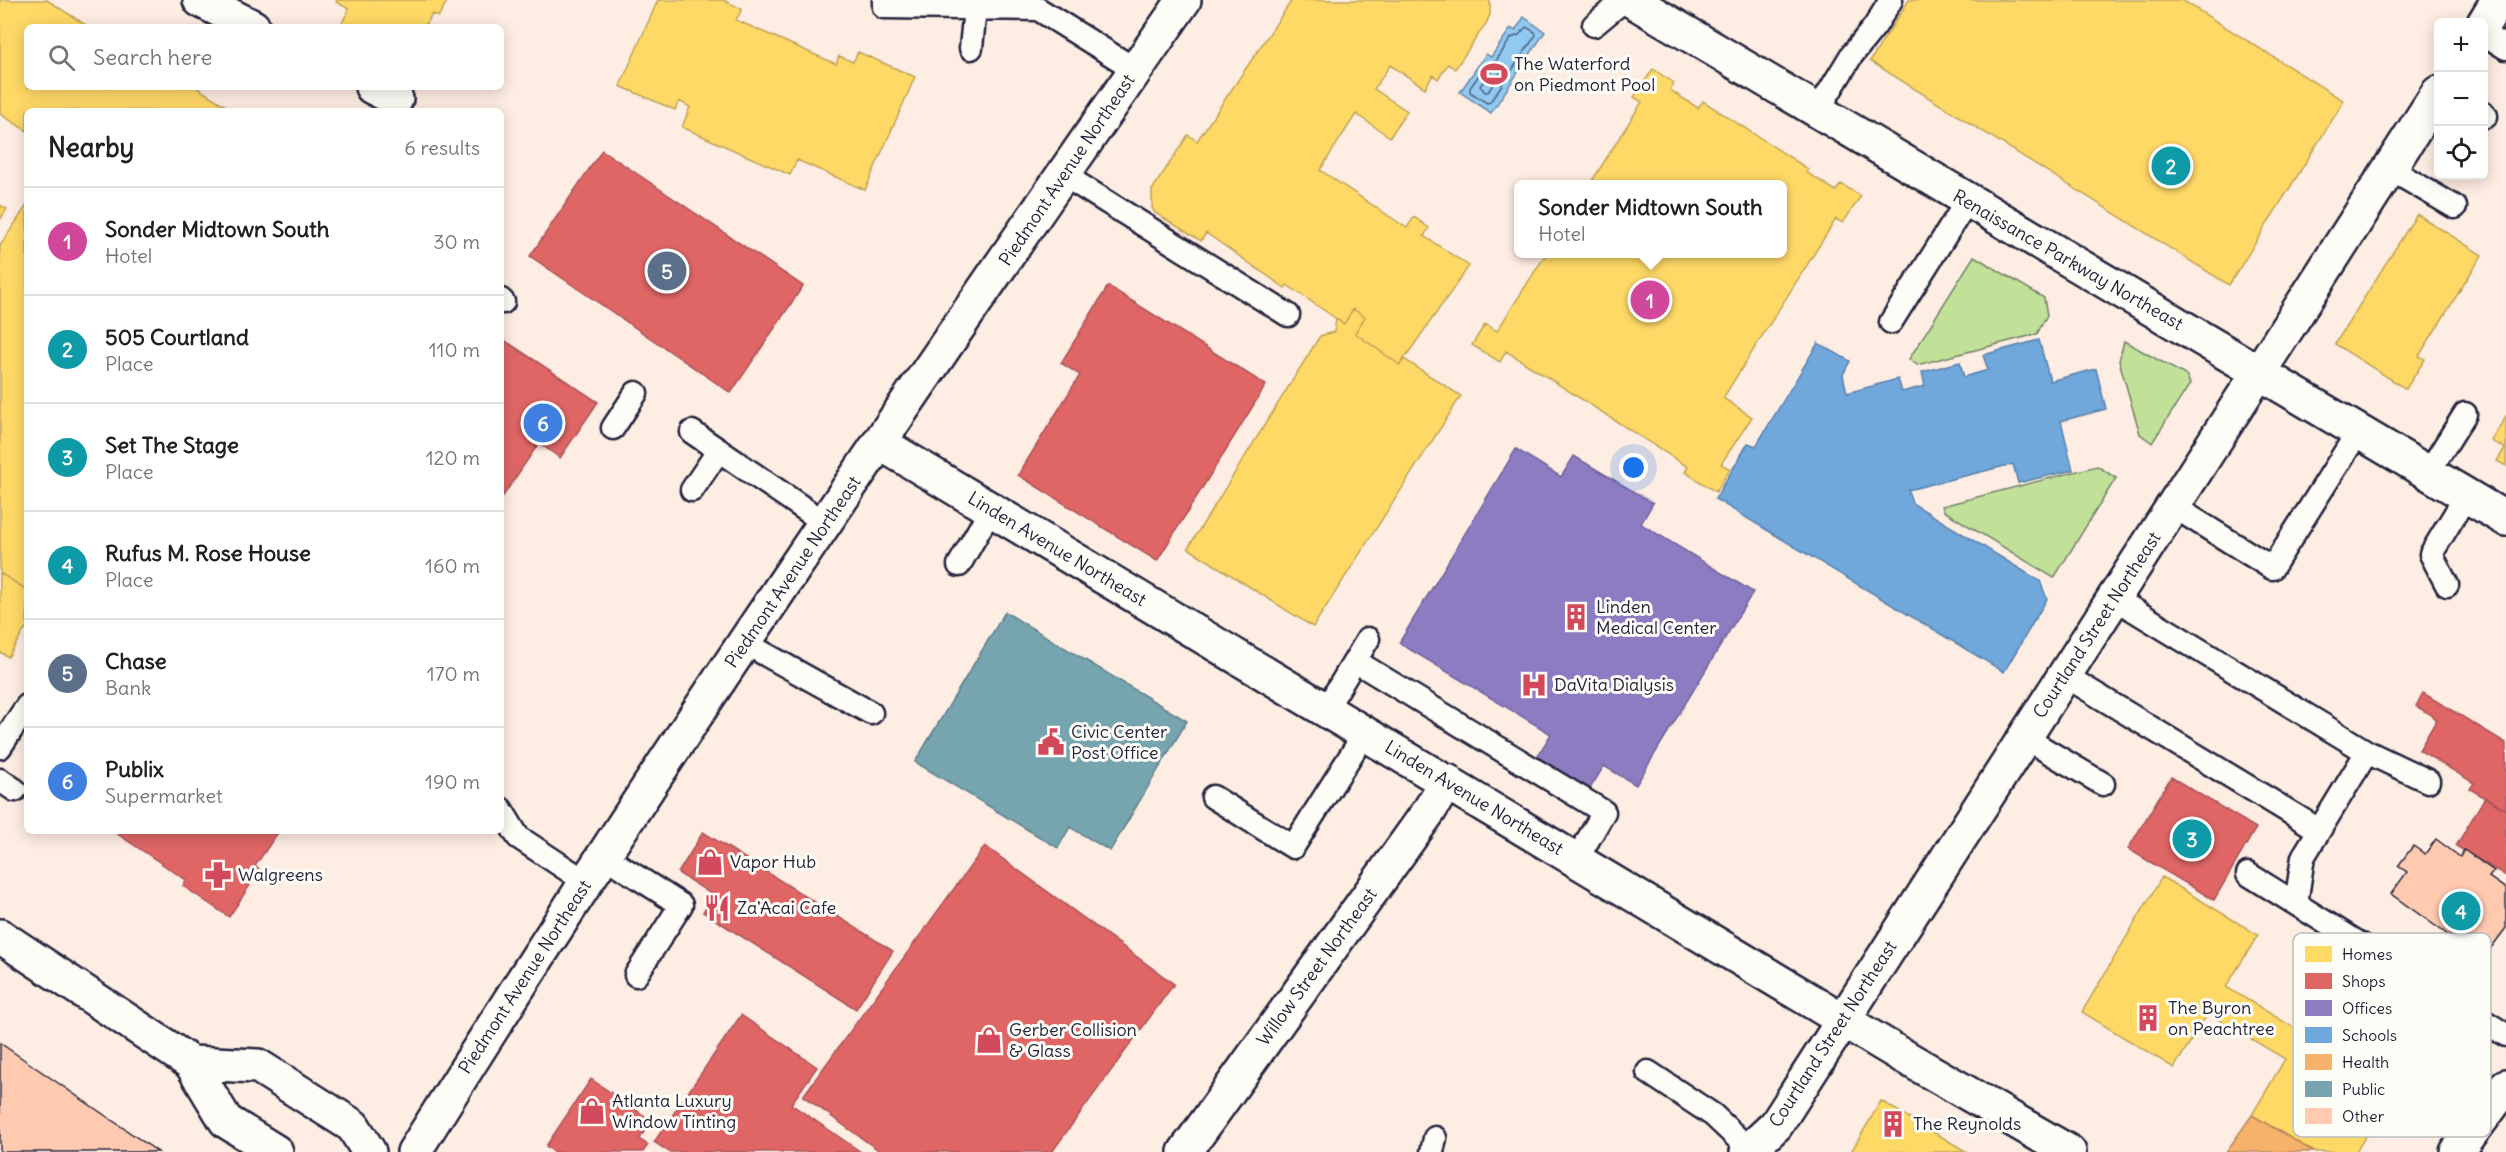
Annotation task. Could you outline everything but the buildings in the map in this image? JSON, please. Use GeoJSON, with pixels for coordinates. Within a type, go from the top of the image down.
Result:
{"type":"FeatureCollection","features":[{"type":"Feature","properties":{"kind":"main road"},"geometry":{"type":"LineString","coordinates":[[200,0],[247,24]]}},
{"type":"Feature","properties":{"kind":"main road","name":"Piedmont Avenue Northeast"},"geometry":{"type":"LineString","coordinates":[[414,1152],[586,882],[825,523],[1062,174],[1184,0]]}},
{"type":"Feature","properties":{"kind":"main road","name":"Renaissance Parkway Northeast"},"geometry":{"type":"LineString","coordinates":[[1631,0],[2506,519]]}},
{"type":"Feature","properties":{"kind":"main road"},"geometry":{"type":"LineString","coordinates":[[2487,18],[2498,0]]}},
{"type":"Feature","properties":{"kind":"main road","name":"Courtland Street Northeast"},"geometry":{"type":"LineString","coordinates":[[1748,1151],[1776,1125],[2434,101]]}},
{"type":"Feature","properties":{"kind":"main road","name":"Linden Avenue Northeast"},"geometry":{"type":"LineString","coordinates":[[880,443],[2069,1152]]}},
{"type":"Feature","properties":{"kind":"main road","name":"Willow Street Northeast"},"geometry":{"type":"LineString","coordinates":[[1185,1152],[1217,1088],[1284,1026],[1447,781]]}},
{"type":"Feature","properties":{"kind":"main road"},"geometry":{"type":"LineString","coordinates":[[0,936],[191,1063],[226,1121],[276,1152]]}},
{"type":"Feature","properties":{"kind":"main road"},"geometry":{"type":"LineString","coordinates":[[191,1063],[258,1066],[353,1126],[369,1152]]}},
{"type":"Feature","properties":{"kind":"main road"},"geometry":{"type":"LineString","coordinates":[[2491,1106],[2506,1086]]}},
{"type":"Feature","properties":{"kind":"main road"},"geometry":{"type":"LineString","coordinates":[[2457,1152],[2468,1137]]}},
{"type":"Feature","properties":{"kind":"lane"},"geometry":{"type":"LineString","coordinates":[[1594,25],[1624,0]]}},
{"type":"Feature","properties":{"kind":"lane"},"geometry":{"type":"LineString","coordinates":[[1817,112],[1851,56],[1875,26],[1891,0]]}},
{"type":"Feature","properties":{"kind":"lane"},"geometry":{"type":"LineString","coordinates":[[884,4],[975,8],[1040,4],[1136,70]]}},
{"type":"Feature","properties":{"kind":"lane"},"geometry":{"type":"LineString","coordinates":[[971,48],[975,8]]}},
{"type":"Feature","properties":{"kind":"lane"},"geometry":{"type":"LineString","coordinates":[[2488,37],[2506,48]]}},
{"type":"Feature","properties":{"kind":"lane"},"geometry":{"type":"LineString","coordinates":[[2390,169],[2455,207]]}},
{"type":"Feature","properties":{"kind":"lane"},"geometry":{"type":"LineString","coordinates":[[1062,174],[1288,315]]}},
{"type":"Feature","properties":{"kind":"lane"},"geometry":{"type":"LineString","coordinates":[[1891,322],[1967,201]]}},
{"type":"Feature","properties":{"kind":"lane"},"geometry":{"type":"LineString","coordinates":[[613,428],[636,393]]}},
{"type":"Feature","properties":{"kind":"lane"},"geometry":{"type":"LineString","coordinates":[[2428,473],[2465,414]]}},
{"type":"Feature","properties":{"kind":"lane"},"geometry":{"type":"LineString","coordinates":[[692,432],[825,523]]}},
{"type":"Feature","properties":{"kind":"lane"},"geometry":{"type":"LineString","coordinates":[[2173,506],[2272,568],[2358,432]]}},
{"type":"Feature","properties":{"kind":"lane"},"geometry":{"type":"LineString","coordinates":[[692,490],[719,450]]}},
{"type":"Feature","properties":{"kind":"lane"},"geometry":{"type":"LineString","coordinates":[[2447,585],[2431,554],[2466,496]]}},
{"type":"Feature","properties":{"kind":"lane"},"geometry":{"type":"LineString","coordinates":[[958,565],[991,509]]}},
{"type":"Feature","properties":{"kind":"lane"},"geometry":{"type":"LineString","coordinates":[[2114,598],[2367,752],[2428,781]]}},
{"type":"Feature","properties":{"kind":"lane"},"geometry":{"type":"LineString","coordinates":[[1326,709],[1368,639]]}},
{"type":"Feature","properties":{"kind":"lane"},"geometry":{"type":"LineString","coordinates":[[745,643],[871,713]]}},
{"type":"Feature","properties":{"kind":"lane"},"geometry":{"type":"LineString","coordinates":[[1355,661],[1604,812],[1576,859]]}},
{"type":"Feature","properties":{"kind":"lane"},"geometry":{"type":"LineString","coordinates":[[2064,675],[2319,830]]}},
{"type":"Feature","properties":{"kind":"lane"},"geometry":{"type":"LineString","coordinates":[[0,747],[24,711]]}},
{"type":"Feature","properties":{"kind":"lane"},"geometry":{"type":"LineString","coordinates":[[1213,797],[1293,848],[1365,733]]}},
{"type":"Feature","properties":{"kind":"lane"},"geometry":{"type":"LineString","coordinates":[[2025,738],[2103,784]]}},
{"type":"Feature","properties":{"kind":"lane"},"geometry":{"type":"LineString","coordinates":[[2296,904],[2303,857],[2367,752]]}},
{"type":"Feature","properties":{"kind":"lane"},"geometry":{"type":"LineString","coordinates":[[504,814],[518,837],[586,882]]}},
{"type":"Feature","properties":{"kind":"lane"},"geometry":{"type":"LineString","coordinates":[[604,855],[681,905],[636,975]]}},
{"type":"Feature","properties":{"kind":"lane"},"geometry":{"type":"LineString","coordinates":[[2248,874],[2342,933]]}},
{"type":"Feature","properties":{"kind":"lane"},"geometry":{"type":"LineString","coordinates":[[2491,1026],[2506,1035]]}},
{"type":"Feature","properties":{"kind":"lane"},"geometry":{"type":"LineString","coordinates":[[1648,1072],[1713,1115],[1748,1151]]}},
{"type":"Feature","properties":{"kind":"green space"},"geometry":{"type":"Polygon","coordinates":[[[1974,256],[2044,298],[2047,315],[2037,334],[1917,365],[1909,359],[1974,256]]]}},
{"type":"Feature","properties":{"kind":"green space"},"geometry":{"type":"Polygon","coordinates":[[[2124,341],[2187,376],[2190,384],[2152,443],[2140,434],[2119,361],[2124,341]]]}},
{"type":"Feature","properties":{"kind":"green space"},"geometry":{"type":"Polygon","coordinates":[[[2097,466],[2116,478],[2054,578],[1944,511],[1942,506],[2097,466]]]}},
{"type":"Feature","properties":{"kind":"water","name":"The Waterford on Piedmont Pool"},"geometry":{"type":"Polygon","coordinates":[[[1524,17],[1545,32],[1491,113],[1460,92],[1486,54],[1491,57],[1511,28],[1515,31],[1524,17]]]}},
{"type":"Feature","properties":{"kind":"place","name":"The Waterford on Piedmont Pool"},"geometry":{"type":"Point","coordinates":[1494,74]}},
{"type":"Feature","properties":{"kind":"place","name":"505 Courtland"},"geometry":{"type":"Point","coordinates":[2171,166]}},
{"type":"Feature","properties":{"kind":"place","name":"Chase"},"geometry":{"type":"Point","coordinates":[667,271]}},
{"type":"Feature","properties":{"kind":"place","name":"Sonder Midtown South"},"geometry":{"type":"Point","coordinates":[1650,300]}},
{"type":"Feature","properties":{"kind":"place","name":"Publix"},"geometry":{"type":"Point","coordinates":[543,423]}},
{"type":"Feature","properties":{"kind":"place","name":"Linden Medical Center"},"geometry":{"type":"Point","coordinates":[1576,617]}},
{"type":"Feature","properties":{"kind":"place","name":"DaVita Dialysis"},"geometry":{"type":"Point","coordinates":[1534,685]}},
{"type":"Feature","properties":{"kind":"place","name":"Civic Center Post Office"},"geometry":{"type":"Point","coordinates":[1051,742]}},
{"type":"Feature","properties":{"kind":"place","name":"Set The Stage"},"geometry":{"type":"Point","coordinates":[2192,839]}},
{"type":"Feature","properties":{"kind":"place","name":"Vapor Hub"},"geometry":{"type":"Point","coordinates":[710,862]}},
{"type":"Feature","properties":{"kind":"place","name":"Walgreens"},"geometry":{"type":"Point","coordinates":[218,875]}},
{"type":"Feature","properties":{"kind":"place","name":"Za'Acai Cafe"},"geometry":{"type":"Point","coordinates":[717,908]}},
{"type":"Feature","properties":{"kind":"place","name":"Rufus M. Rose House"},"geometry":{"type":"Point","coordinates":[2461,911]}},
{"type":"Feature","properties":{"kind":"place","name":"The Byron on Peachtree"},"geometry":{"type":"Point","coordinates":[2148,1018]}},
{"type":"Feature","properties":{"kind":"place","name":"Gerber Collision & Glass"},"geometry":{"type":"Point","coordinates":[989,1040]}},
{"type":"Feature","properties":{"kind":"place","name":"Atlanta Luxury Window Tinting"},"geometry":{"type":"Point","coordinates":[592,1111]}},
{"type":"Feature","properties":{"kind":"place","name":"The Reynolds"},"geometry":{"type":"Point","coordinates":[1893,1124]}}]}
